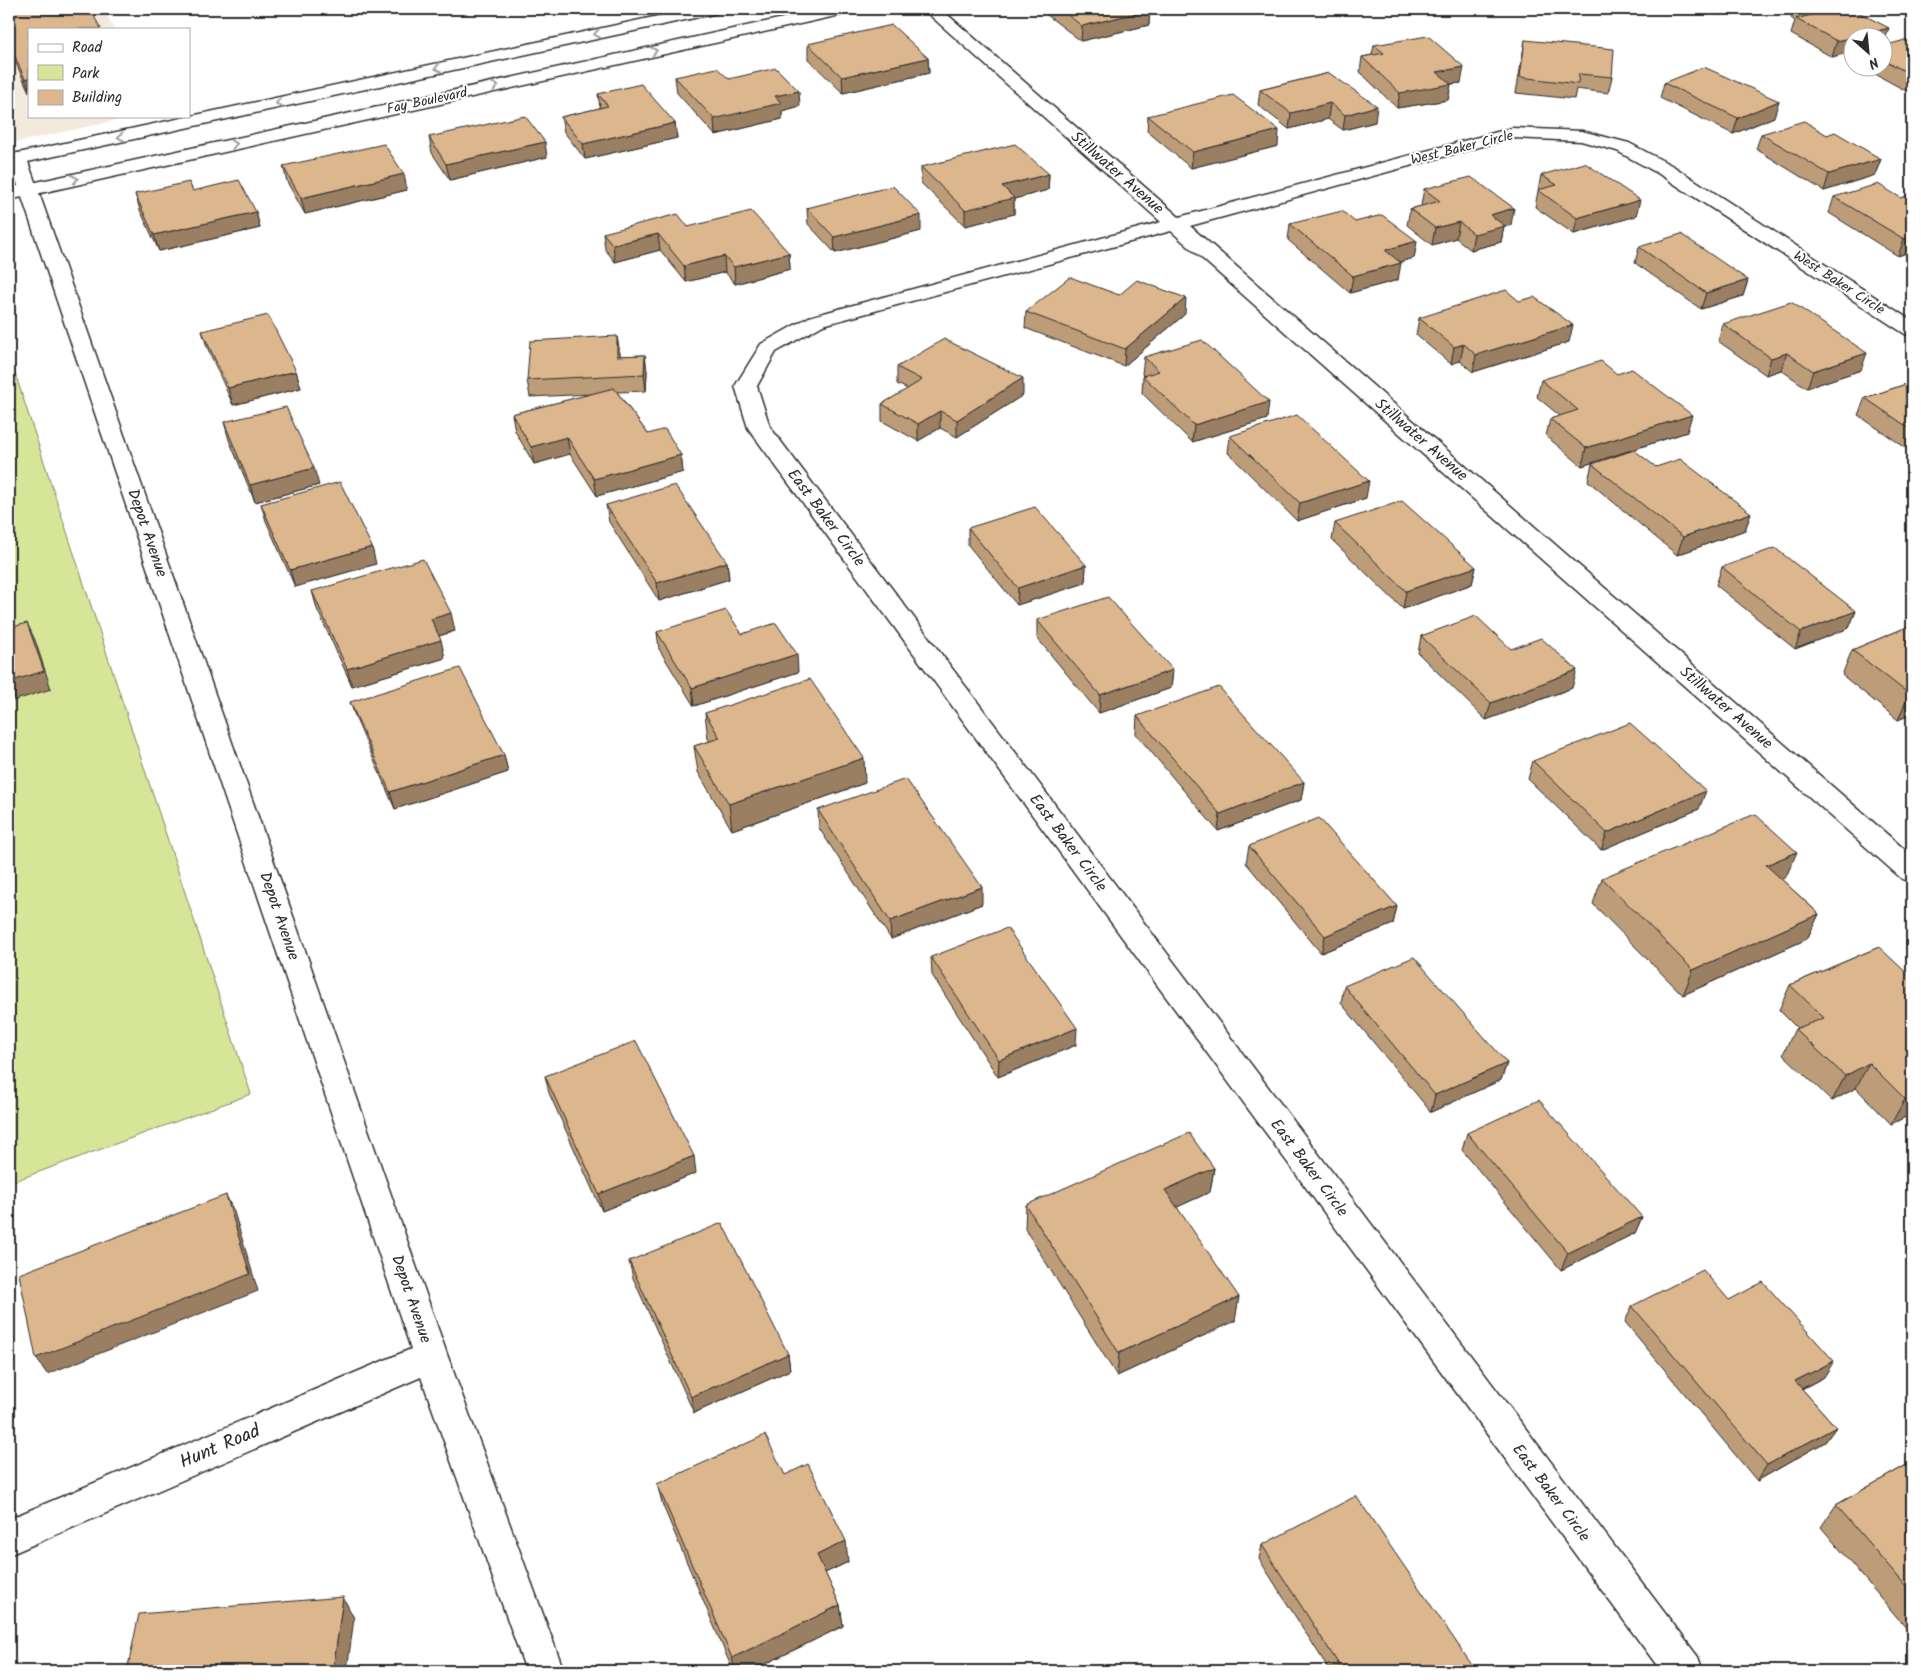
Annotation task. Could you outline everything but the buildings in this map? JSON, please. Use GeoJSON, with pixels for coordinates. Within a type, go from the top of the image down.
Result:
{"type":"FeatureCollection","features":[{"type":"Feature","properties":{"kind":"street","name":"Fay Boulevard"},"geometry":{"type":"LineString","coordinates":[[13,160],[713,9]]}},
{"type":"Feature","properties":{"kind":"street","name":"Fay Boulevard"},"geometry":{"type":"LineString","coordinates":[[18,192],[845,9]]}},
{"type":"Feature","properties":{"kind":"street","name":"Stillwater Avenue"},"geometry":{"type":"LineString","coordinates":[[931,9],[1912,872]]}},
{"type":"Feature","properties":{"kind":"street","name":"West Baker Circle"},"geometry":{"type":"LineString","coordinates":[[1176,224],[1512,133],[1582,136],[1623,147],[1666,170],[1912,330]]}},
{"type":"Feature","properties":{"kind":"street","name":"Depot Avenue"},"geometry":{"type":"LineString","coordinates":[[13,160],[18,192],[431,1357],[545,1671]]}},
{"type":"Feature","properties":{"kind":"street","name":"East Baker Circle"},"geometry":{"type":"LineString","coordinates":[[1176,224],[816,321],[768,348],[746,386],[759,428],[1684,1671]]}},
{"type":"Feature","properties":{"kind":"street","name":"Hunt Road"},"geometry":{"type":"LineString","coordinates":[[9,1537],[431,1357]]}},
{"type":"Feature","properties":{"kind":"shaded area"},"geometry":{"type":"Polygon","coordinates":[[[9,9],[104,9],[114,28],[28,28],[28,118],[127,118],[9,144],[9,9]]]}},
{"type":"Feature","properties":{"kind":"green space"},"geometry":{"type":"Polygon","coordinates":[[[9,355],[251,1094],[9,1183],[9,355]]]}}]}
